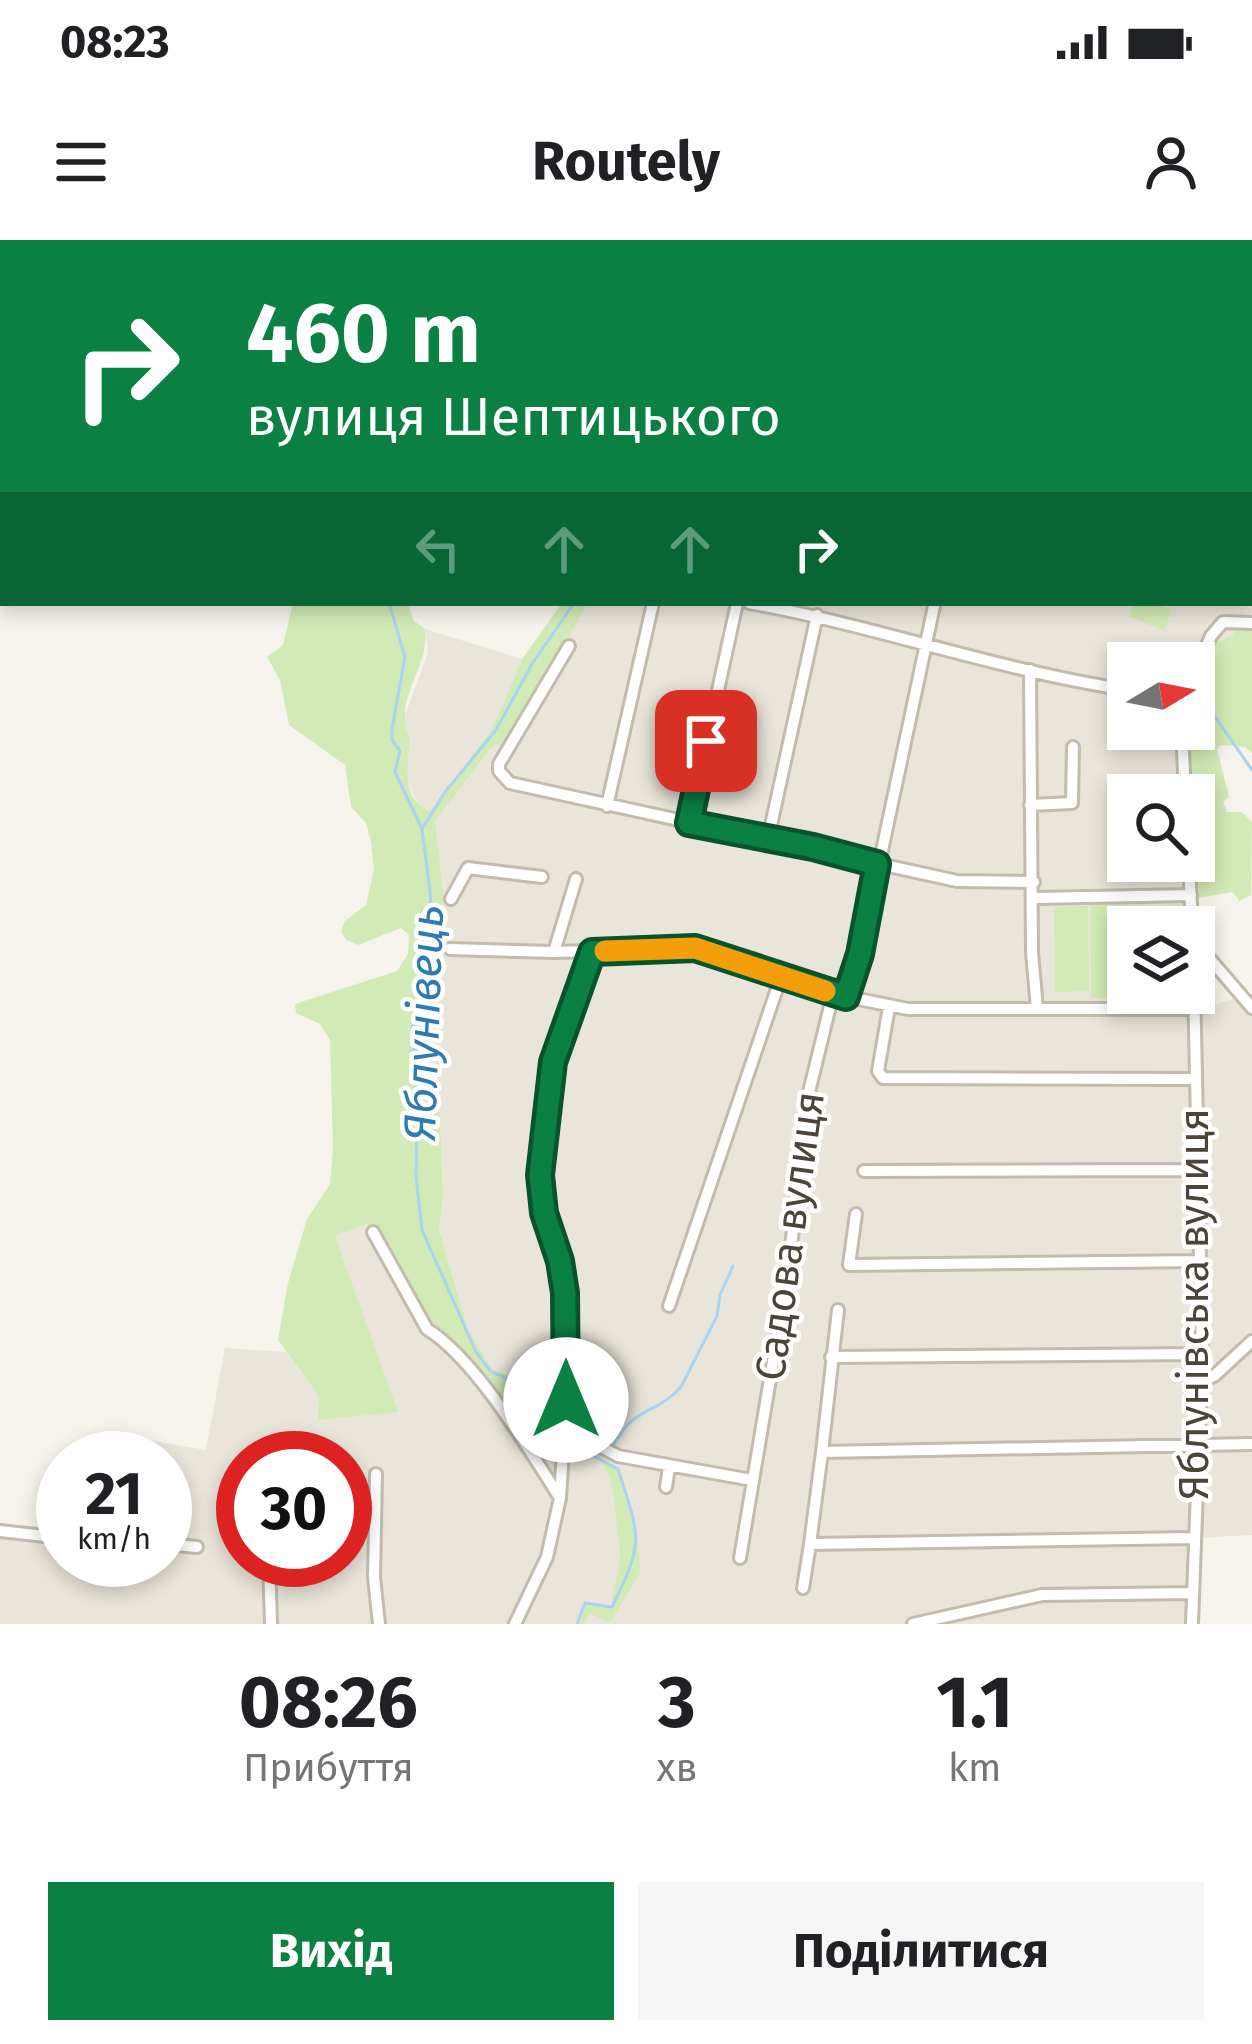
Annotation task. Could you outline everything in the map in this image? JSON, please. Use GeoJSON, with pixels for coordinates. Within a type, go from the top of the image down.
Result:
{"type":"FeatureCollection","features":[{"type":"Feature","properties":{"kind":"street"},"geometry":{"type":"LineString","coordinates":[[607,806],[652,606]]}},
{"type":"Feature","properties":{"kind":"street"},"geometry":{"type":"LineString","coordinates":[[689,823],[736,606]]}},
{"type":"Feature","properties":{"kind":"street"},"geometry":{"type":"LineString","coordinates":[[766,606],[1107,686]]}},
{"type":"Feature","properties":{"kind":"street","name":"Садова вулиця"},"geometry":{"type":"LineString","coordinates":[[740,1558],[788,1272],[809,1092],[840,996],[860,954],[934,606]]}},
{"type":"Feature","properties":{"kind":"street"},"geometry":{"type":"LineString","coordinates":[[768,839],[817,615]]}},
{"type":"Feature","properties":{"kind":"street"},"geometry":{"type":"LineString","coordinates":[[1208,642],[1223,622],[1252,623]]}},
{"type":"Feature","properties":{"kind":"street"},"geometry":{"type":"LineString","coordinates":[[569,646],[500,764],[509,783],[957,881],[1034,882]]}},
{"type":"Feature","properties":{"kind":"street"},"geometry":{"type":"LineString","coordinates":[[1030,670],[1032,952],[1037,1009]]}},
{"type":"Feature","properties":{"kind":"street"},"geometry":{"type":"LineString","coordinates":[[1030,805],[1072,802],[1073,747]]}},
{"type":"Feature","properties":{"kind":"street"},"geometry":{"type":"LineString","coordinates":[[451,899],[468,868],[542,877]]}},
{"type":"Feature","properties":{"kind":"street"},"geometry":{"type":"LineString","coordinates":[[554,952],[576,879]]}},
{"type":"Feature","properties":{"kind":"street"},"geometry":{"type":"LineString","coordinates":[[1190,882],[1191,906]]}},
{"type":"Feature","properties":{"kind":"street"},"geometry":{"type":"LineString","coordinates":[[1034,898],[1191,895]]}},
{"type":"Feature","properties":{"kind":"street"},"geometry":{"type":"LineString","coordinates":[[450,949],[695,948],[840,996],[889,1007],[1107,1009]]}},
{"type":"Feature","properties":{"kind":"street"},"geometry":{"type":"LineString","coordinates":[[515,1624],[547,1557],[560,1498],[565,1293],[544,1213],[540,1175],[553,1062],[592,952]]}},
{"type":"Feature","properties":{"kind":"street"},"geometry":{"type":"LineString","coordinates":[[1215,965],[1252,1007]]}},
{"type":"Feature","properties":{"kind":"street"},"geometry":{"type":"LineString","coordinates":[[669,1306],[782,974]]}},
{"type":"Feature","properties":{"kind":"street"},"geometry":{"type":"LineString","coordinates":[[889,1007],[878,1072],[883,1078],[1195,1079]]}},
{"type":"Feature","properties":{"kind":"street","name":"Яблунівська вулиця"},"geometry":{"type":"LineString","coordinates":[[1192,1624],[1202,1354],[1195,1014]]}},
{"type":"Feature","properties":{"kind":"street"},"geometry":{"type":"LineString","coordinates":[[864,1171],[1197,1170]]}},
{"type":"Feature","properties":{"kind":"street"},"geometry":{"type":"LineString","coordinates":[[856,1214],[849,1265],[1201,1261]]}},
{"type":"Feature","properties":{"kind":"street"},"geometry":{"type":"LineString","coordinates":[[374,1232],[428,1329],[442,1338],[481,1383],[560,1498]]}},
{"type":"Feature","properties":{"kind":"street"},"geometry":{"type":"LineString","coordinates":[[803,1588],[838,1310]]}},
{"type":"Feature","properties":{"kind":"street"},"geometry":{"type":"LineString","coordinates":[[1200,1382],[1214,1376],[1252,1341]]}},
{"type":"Feature","properties":{"kind":"street"},"geometry":{"type":"LineString","coordinates":[[830,1357],[1202,1354]]}},
{"type":"Feature","properties":{"kind":"street"},"geometry":{"type":"LineString","coordinates":[[564,1433],[618,1456],[752,1480]]}},
{"type":"Feature","properties":{"kind":"street"},"geometry":{"type":"LineString","coordinates":[[822,1452],[1252,1444]]}},
{"type":"Feature","properties":{"kind":"street"},"geometry":{"type":"LineString","coordinates":[[666,1487],[669,1467]]}},
{"type":"Feature","properties":{"kind":"street"},"geometry":{"type":"LineString","coordinates":[[376,1474],[374,1577],[379,1624]]}},
{"type":"Feature","properties":{"kind":"street"},"geometry":{"type":"LineString","coordinates":[[0,1531],[36,1535]]}},
{"type":"Feature","properties":{"kind":"street"},"geometry":{"type":"LineString","coordinates":[[810,1544],[1193,1538]]}},
{"type":"Feature","properties":{"kind":"street"},"geometry":{"type":"LineString","coordinates":[[192,1546],[197,1546]]}},
{"type":"Feature","properties":{"kind":"street"},"geometry":{"type":"LineString","coordinates":[[270,1587],[271,1624]]}},
{"type":"Feature","properties":{"kind":"street"},"geometry":{"type":"LineString","coordinates":[[914,1624],[1042,1595],[1193,1593]]}},
{"type":"Feature","properties":{"kind":"shaded area"},"geometry":{"type":"Polygon","coordinates":[[[586,606],[1252,606],[1252,628],[1232,636],[1215,655],[1215,642],[1107,642],[1107,750],[1187,750],[1189,774],[1107,774],[1107,882],[1196,882],[1197,906],[1107,906],[1107,1014],[1215,1014],[1215,1004],[1252,994],[1252,1535],[1193,1538],[1192,1624],[0,1624],[0,1533],[36,1536],[36,1587],[192,1587],[192,1448],[206,1450],[225,1348],[286,1352],[319,1397],[397,1412],[335,1234],[367,1224],[442,1341],[496,1406],[513,1390],[557,1439],[560,1426],[523,1386],[506,1372],[492,1369],[467,1327],[439,1227],[443,1197],[440,1112],[423,1107],[409,1032],[415,1005],[428,991],[442,941],[444,898],[435,821],[495,744],[505,745],[586,606]]]}},
{"type":"Feature","properties":{"kind":"shaded area"},"geometry":{"type":"Polygon","coordinates":[[[425,629],[522,659],[492,729],[430,811],[415,798],[404,773],[411,744],[404,718],[428,653],[425,629]]]}},
{"type":"Feature","properties":{"kind":"green space"},"geometry":{"type":"Polygon","coordinates":[[[292,606],[409,606],[413,620],[425,629],[425,642],[405,707],[408,783],[415,799],[430,811],[492,729],[522,659],[560,606],[586,606],[505,746],[495,744],[435,821],[444,898],[442,941],[428,991],[415,1005],[409,1032],[422,1106],[440,1112],[443,1197],[439,1228],[467,1327],[492,1369],[521,1384],[561,1426],[558,1440],[513,1391],[495,1407],[442,1341],[422,1327],[367,1224],[335,1235],[398,1412],[318,1420],[319,1397],[278,1340],[307,1219],[330,1184],[333,1150],[330,1040],[320,1024],[296,1013],[295,1004],[397,971],[408,954],[409,935],[401,928],[358,945],[346,940],[341,931],[345,921],[366,905],[374,869],[371,842],[366,823],[351,807],[345,765],[289,725],[280,680],[267,657],[283,645],[292,606]]]}},
{"type":"Feature","properties":{"kind":"green space"},"geometry":{"type":"Polygon","coordinates":[[[1133,606],[1172,610],[1164,630],[1129,617],[1133,606]]]}},
{"type":"Feature","properties":{"kind":"green space"},"geometry":{"type":"Polygon","coordinates":[[[1237,626],[1252,628],[1252,753],[1245,747],[1221,745],[1217,749],[1229,797],[1223,802],[1227,812],[1242,812],[1252,822],[1251,895],[1239,901],[1233,892],[1199,898],[1198,882],[1215,882],[1215,774],[1191,774],[1188,750],[1215,750],[1215,643],[1232,636],[1237,626]]]}},
{"type":"Feature","properties":{"kind":"green space"},"geometry":{"type":"Polygon","coordinates":[[[1145,903],[1107,906],[1107,998],[1091,998],[1090,904],[1145,903]]]}},
{"type":"Feature","properties":{"kind":"green space"},"geometry":{"type":"Polygon","coordinates":[[[1088,906],[1089,991],[1055,992],[1054,907],[1088,906]]]}},
{"type":"Feature","properties":{"kind":"green space"},"geometry":{"type":"Polygon","coordinates":[[[570,1433],[618,1469],[637,1530],[640,1573],[610,1623],[589,1613],[584,1624],[577,1624],[585,1603],[612,1606],[620,1552],[609,1476],[592,1454],[568,1446],[570,1433]]]}},
{"type":"Feature","properties":{"kind":"water"},"geometry":{"type":"Polygon","coordinates":[[[414,1009],[433,1017],[434,1024],[427,1029],[431,1038],[428,1055],[409,1052],[415,1045],[410,1029],[414,1009]]]}},
{"type":"Feature","properties":{"kind":"waterway","name":"Яблунівець"},"geometry":{"type":"LineString","coordinates":[[390,606],[405,657],[392,729],[392,740],[400,751],[395,772],[422,829],[430,891],[433,941],[418,1011]]}},
{"type":"Feature","properties":{"kind":"waterway"},"geometry":{"type":"LineString","coordinates":[[422,829],[445,792],[496,730],[532,664],[572,606]]}},
{"type":"Feature","properties":{"kind":"waterway"},"geometry":{"type":"LineString","coordinates":[[1215,717],[1252,770]]}},
{"type":"Feature","properties":{"kind":"waterway","name":"Яблунівець"},"geometry":{"type":"LineString","coordinates":[[418,1057],[416,1177],[422,1230],[476,1352],[490,1371],[512,1381],[559,1429]]}},
{"type":"Feature","properties":{"kind":"waterway"},"geometry":{"type":"LineString","coordinates":[[613,1446],[637,1417],[681,1387],[717,1316],[733,1266]]}},
{"type":"Feature","properties":{"kind":"waterway","name":"Яблунівець"},"geometry":{"type":"LineString","coordinates":[[566,1435],[618,1469],[636,1539],[630,1567],[612,1607],[585,1603],[577,1624]]}},
{"type":"Feature","properties":{"kind":"slow traffic"},"geometry":{"type":"LineString","coordinates":[[605,951],[695,948],[825,991]]}},
{"type":"Feature","properties":{"kind":"route"},"geometry":{"type":"LineString","coordinates":[[566,1400],[565,1293],[539,1191],[553,1062],[592,952],[695,948],[846,997],[860,954],[877,864],[689,823],[706,741]]}}]}
